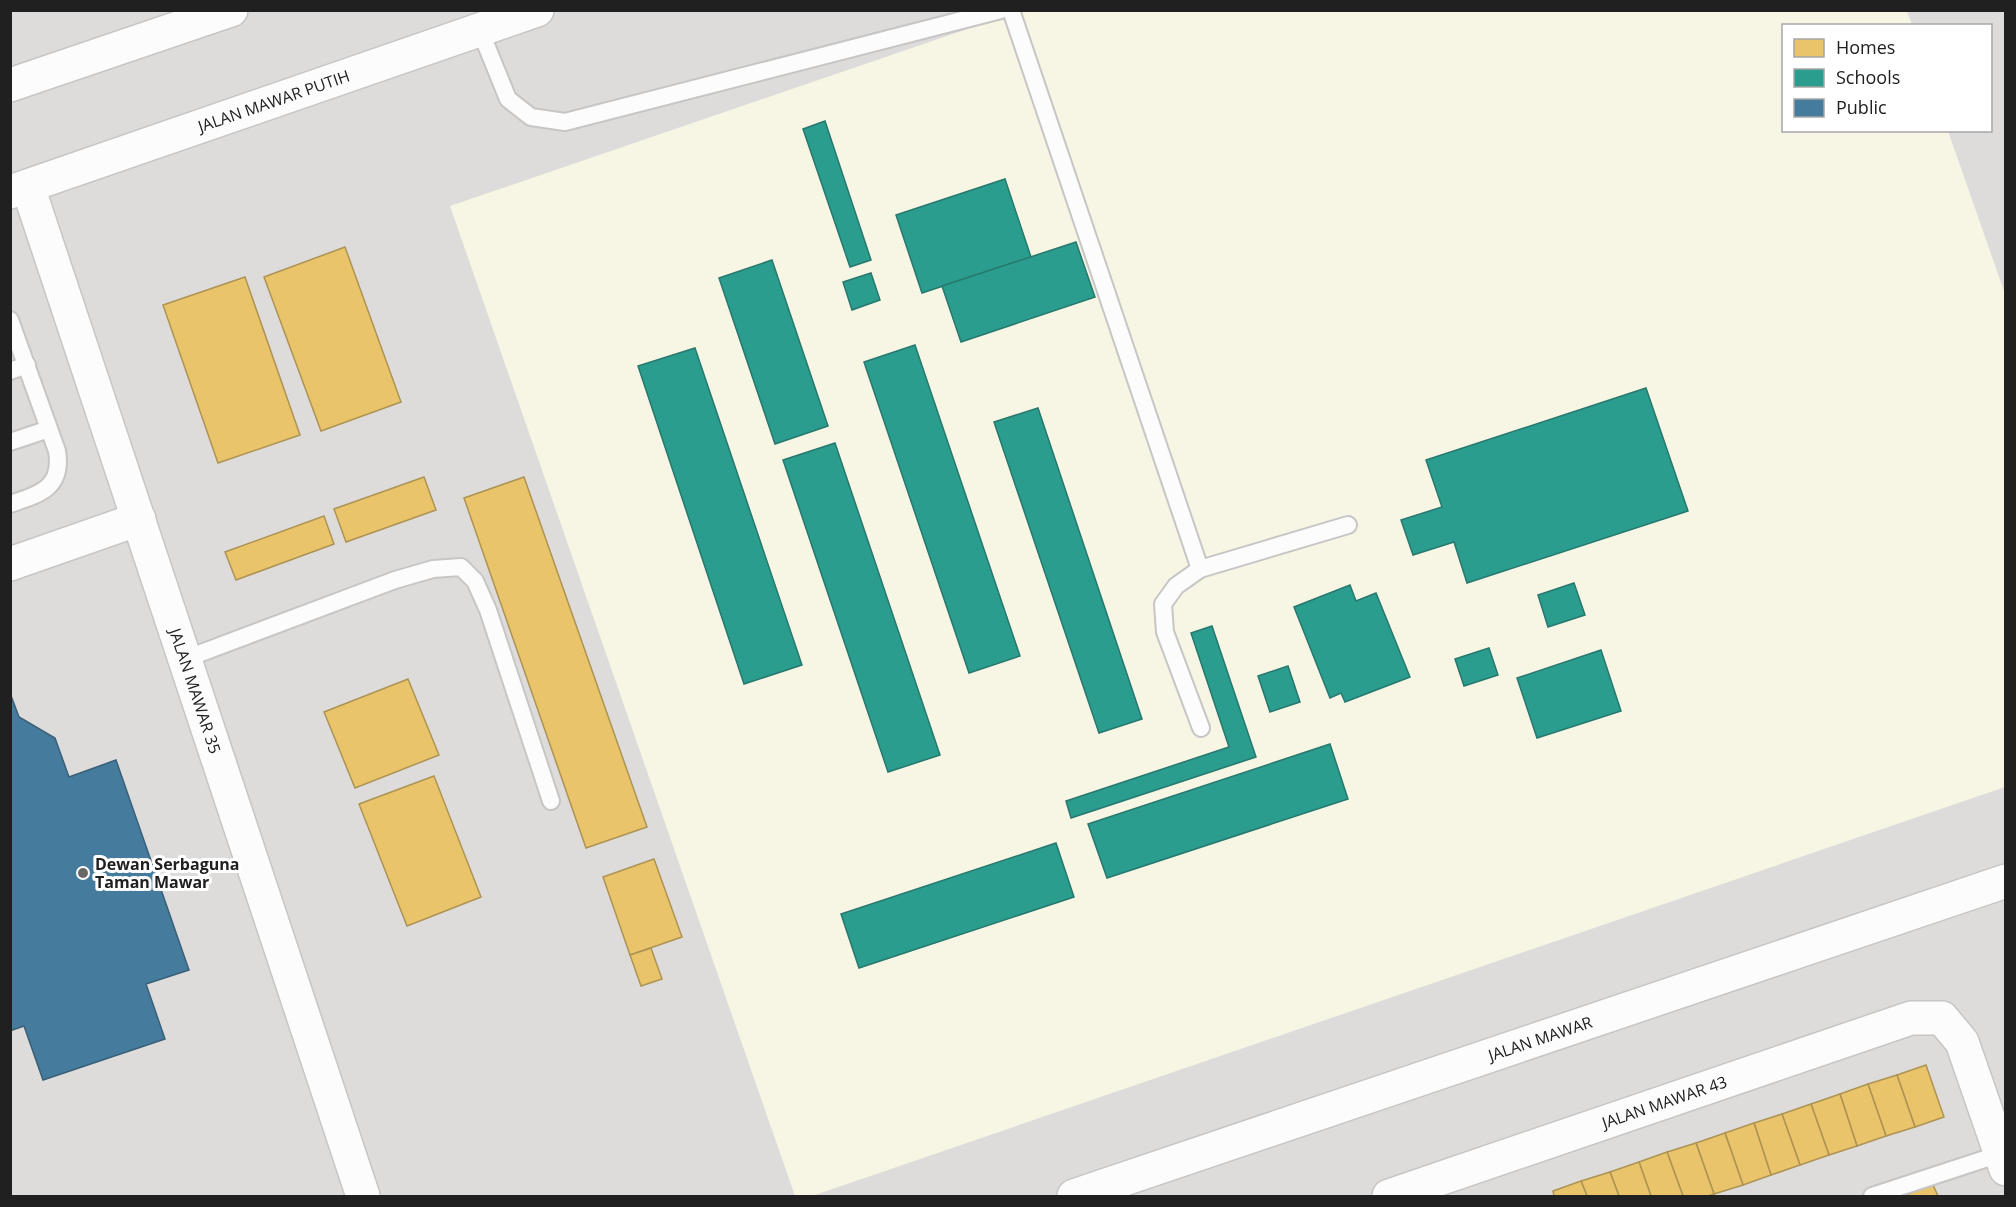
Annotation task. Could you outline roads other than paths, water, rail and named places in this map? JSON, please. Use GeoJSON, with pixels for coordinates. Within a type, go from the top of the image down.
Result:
{"type":"FeatureCollection","features":[{"type":"Feature","properties":{"kind":"street"},"geometry":{"type":"LineString","coordinates":[[10,85],[231,10]]}},
{"type":"Feature","properties":{"kind":"street","name":"JALAN MAWAR PUTIH"},"geometry":{"type":"LineString","coordinates":[[19,189],[537,10]]}},
{"type":"Feature","properties":{"kind":"street","name":"JALAN MAWAR 35"},"geometry":{"type":"LineString","coordinates":[[19,189],[139,519],[363,1197]]}},
{"type":"Feature","properties":{"kind":"street"},"geometry":{"type":"LineString","coordinates":[[10,564],[139,519]]}},
{"type":"Feature","properties":{"kind":"street","name":"JALAN MAWAR"},"geometry":{"type":"LineString","coordinates":[[1074,1197],[2006,881]]}},
{"type":"Feature","properties":{"kind":"street","name":"JALAN MAWAR 43"},"geometry":{"type":"LineString","coordinates":[[1389,1197],[1440,1188],[1911,1018],[1942,1018],[1962,1042],[2003,1162]]}},
{"type":"Feature","properties":{"kind":"lane"},"geometry":{"type":"LineString","coordinates":[[480,30],[508,99],[531,117],[565,122],[1001,10]]}},
{"type":"Feature","properties":{"kind":"lane"},"geometry":{"type":"LineString","coordinates":[[1011,10],[1200,569]]}},
{"type":"Feature","properties":{"kind":"lane"},"geometry":{"type":"LineString","coordinates":[[10,320],[49,429],[59,464],[56,477],[48,488],[37,495],[10,504]]}},
{"type":"Feature","properties":{"kind":"lane"},"geometry":{"type":"LineString","coordinates":[[10,371],[27,365]]}},
{"type":"Feature","properties":{"kind":"lane"},"geometry":{"type":"LineString","coordinates":[[10,442],[49,429]]}},
{"type":"Feature","properties":{"kind":"lane"},"geometry":{"type":"LineString","coordinates":[[1201,728],[1165,632],[1163,604],[1176,586],[1200,569],[1348,525]]}},
{"type":"Feature","properties":{"kind":"lane"},"geometry":{"type":"LineString","coordinates":[[185,659],[395,580],[433,569],[461,567],[475,581],[488,610],[551,801]]}},
{"type":"Feature","properties":{"kind":"lane"},"geometry":{"type":"LineString","coordinates":[[1872,1197],[2003,1162]]}},
{"type":"Feature","properties":{"kind":"place","name":"Dewan Serbaguna Taman Mawar"},"geometry":{"type":"Point","coordinates":[83,873]}}]}
